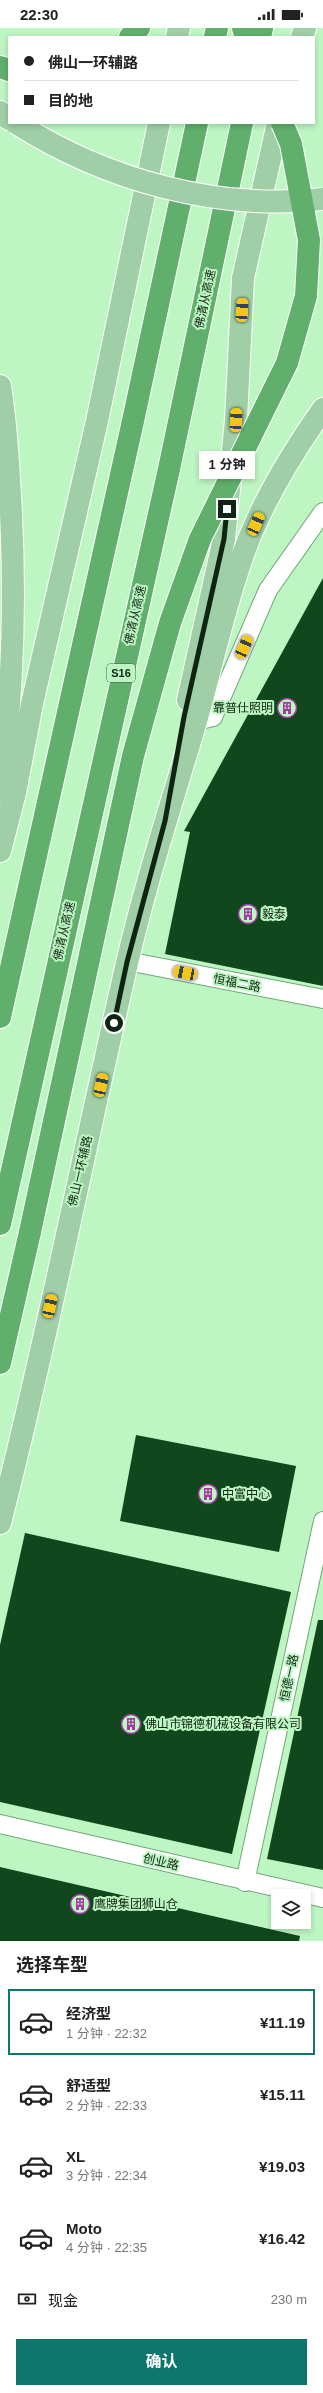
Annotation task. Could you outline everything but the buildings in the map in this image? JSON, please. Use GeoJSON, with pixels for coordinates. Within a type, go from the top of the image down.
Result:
{"type":"FeatureCollection","features":[{"type":"Feature","properties":{"kind":"highway"},"geometry":{"type":"LineString","coordinates":[[131,36],[138,28]]}},
{"type":"Feature","properties":{"kind":"highway"},"geometry":{"type":"LineString","coordinates":[[0,1017],[134,421],[197,124]]}},
{"type":"Feature","properties":{"kind":"highway","name":"佛清从高速"},"geometry":{"type":"LineString","coordinates":[[0,1224],[168,469],[242,124]]}},
{"type":"Feature","properties":{"kind":"highway"},"geometry":{"type":"LineString","coordinates":[[0,1363],[30,1232],[133,756],[170,623],[200,539],[287,363],[306,296],[309,240],[291,144],[282,124]]}},
{"type":"Feature","properties":{"kind":"main road"},"geometry":{"type":"LineString","coordinates":[[0,112],[8,118]]}},
{"type":"Feature","properties":{"kind":"main road"},"geometry":{"type":"LineString","coordinates":[[18,124],[37,136],[90,162],[168,188],[248,201],[323,199]]}},
{"type":"Feature","properties":{"kind":"main road"},"geometry":{"type":"LineString","coordinates":[[0,851],[15,793],[32,704],[97,422],[159,124]]}},
{"type":"Feature","properties":{"kind":"main road"},"geometry":{"type":"LineString","coordinates":[[165,821],[184,717],[224,539],[236,420],[243,278],[278,124]]}},
{"type":"Feature","properties":{"kind":"main road"},"geometry":{"type":"LineString","coordinates":[[0,386],[7,441],[12,530],[11,663],[0,794]]}},
{"type":"Feature","properties":{"kind":"main road"},"geometry":{"type":"LineString","coordinates":[[165,821],[196,722],[244,553],[262,510],[323,409]]}},
{"type":"Feature","properties":{"kind":"main road"},"geometry":{"type":"LineString","coordinates":[[0,444],[10,494]]}},
{"type":"Feature","properties":{"kind":"main road","name":"佛山一环辅路"},"geometry":{"type":"LineString","coordinates":[[0,1523],[101,1085],[127,962],[165,821]]}},
{"type":"Feature","properties":{"kind":"street"},"geometry":{"type":"LineString","coordinates":[[196,722],[213,717],[268,590],[323,512]]}},
{"type":"Feature","properties":{"kind":"street","name":"恒福二路"},"geometry":{"type":"LineString","coordinates":[[127,962],[323,999]]}},
{"type":"Feature","properties":{"kind":"street","name":"恒德一路"},"geometry":{"type":"LineString","coordinates":[[245,1882],[323,1520]]}},
{"type":"Feature","properties":{"kind":"street","name":"创业路"},"geometry":{"type":"LineString","coordinates":[[0,1824],[245,1882],[323,1898]]}},
{"type":"Feature","properties":{"kind":"place","name":"靠普仕照明"},"geometry":{"type":"Point","coordinates":[287,708]}},
{"type":"Feature","properties":{"kind":"place","name":"毅泰"},"geometry":{"type":"Point","coordinates":[248,914]}},
{"type":"Feature","properties":{"kind":"place","name":"中富中心"},"geometry":{"type":"Point","coordinates":[208,1494]}},
{"type":"Feature","properties":{"kind":"place","name":"佛山市锦德机械设备有限公司"},"geometry":{"type":"Point","coordinates":[131,1724]}},
{"type":"Feature","properties":{"kind":"place","name":"鹰牌集团狮山仓"},"geometry":{"type":"Point","coordinates":[80,1904]}},
{"type":"Feature","properties":{"kind":"route"},"geometry":{"type":"LineString","coordinates":[[114,1023],[127,962],[165,821],[184,717],[224,539],[227,509]]}}]}
